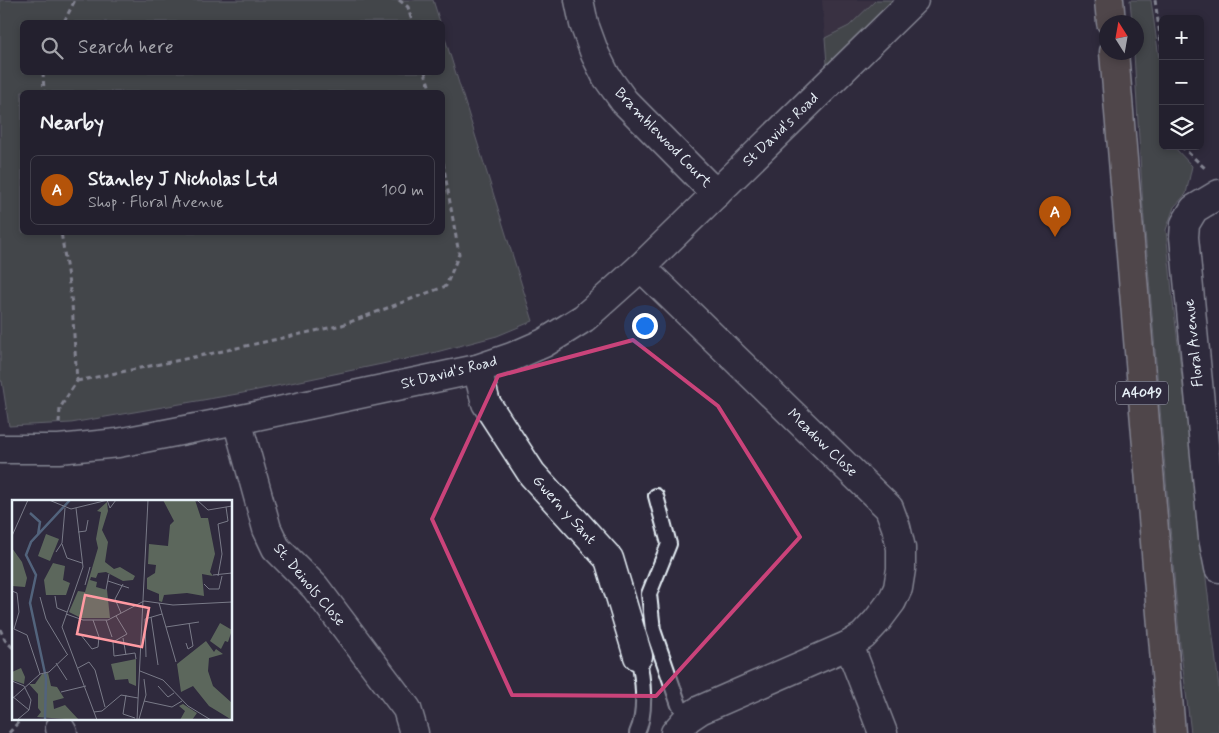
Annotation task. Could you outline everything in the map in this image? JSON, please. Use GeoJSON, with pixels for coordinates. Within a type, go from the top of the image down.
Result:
{"type":"FeatureCollection","features":[{"type":"Feature","properties":{"kind":"main road"},"geometry":{"type":"LineString","coordinates":[[1109,0],[1110,15]]}},
{"type":"Feature","properties":{"kind":"main road","name":"A4049"},"geometry":{"type":"LineString","coordinates":[[1115,60],[1171,733]]}},
{"type":"Feature","properties":{"kind":"street","name":"Bramblewood Court"},"geometry":{"type":"LineString","coordinates":[[579,0],[584,24],[595,54],[615,89],[624,101],[717,193]]}},
{"type":"Feature","properties":{"kind":"street","name":"St David's Road"},"geometry":{"type":"LineString","coordinates":[[0,449],[59,449],[118,443],[237,420],[477,369],[544,343],[584,318],[641,267],[914,0]]}},
{"type":"Feature","properties":{"kind":"street","name":"Floral Avenue"},"geometry":{"type":"LineString","coordinates":[[1216,185],[1194,209],[1185,224],[1184,237],[1213,538],[1219,568]]}},
{"type":"Feature","properties":{"kind":"street","name":"Meadow Close"},"geometry":{"type":"LineString","coordinates":[[641,267],[889,508],[901,548],[898,588],[892,601],[864,636],[849,645],[700,710],[681,726]]}},
{"type":"Feature","properties":{"kind":"street","name":"Gwern y Sant"},"geometry":{"type":"LineString","coordinates":[[477,369],[486,403],[532,474],[609,559],[638,656]]}},
{"type":"Feature","properties":{"kind":"street","name":"St. Deinols Close"},"geometry":{"type":"LineString","coordinates":[[237,420],[267,530],[276,548],[315,587],[407,709],[414,733]]}},
{"type":"Feature","properties":{"kind":"street"},"geometry":{"type":"LineString","coordinates":[[849,645],[883,733]]}},
{"type":"Feature","properties":{"kind":"lane"},"geometry":{"type":"LineString","coordinates":[[656,496],[669,544],[649,594],[653,630],[679,705],[681,726]]}},
{"type":"Feature","properties":{"kind":"lane"},"geometry":{"type":"LineString","coordinates":[[637,733],[640,728],[643,702],[643,684],[638,656]]}},
{"type":"Feature","properties":{"kind":"path"},"geometry":{"type":"LineString","coordinates":[[65,20],[74,0]]}},
{"type":"Feature","properties":{"kind":"path"},"geometry":{"type":"LineString","coordinates":[[399,0],[408,7],[411,20]]}},
{"type":"Feature","properties":{"kind":"path"},"geometry":{"type":"LineString","coordinates":[[1155,0],[1159,28]]}},
{"type":"Feature","properties":{"kind":"path"},"geometry":{"type":"LineString","coordinates":[[43,75],[44,90]]}},
{"type":"Feature","properties":{"kind":"path"},"geometry":{"type":"LineString","coordinates":[[426,75],[430,90]]}},
{"type":"Feature","properties":{"kind":"path"},"geometry":{"type":"LineString","coordinates":[[1185,150],[1216,185]]}},
{"type":"Feature","properties":{"kind":"path"},"geometry":{"type":"LineString","coordinates":[[77,381],[342,325],[446,286],[459,254],[445,175]]}},
{"type":"Feature","properties":{"kind":"path"},"geometry":{"type":"LineString","coordinates":[[59,424],[60,408],[77,381],[72,304],[61,235]]}},
{"type":"Feature","properties":{"kind":"path"},"geometry":{"type":"LineString","coordinates":[[0,629],[4,640],[12,647]]}},
{"type":"Feature","properties":{"kind":"path"},"geometry":{"type":"LineString","coordinates":[[9,733],[20,720]]}},
{"type":"Feature","properties":{"kind":"highlighted area"},"geometry":{"type":"Polygon","coordinates":[[[633,340],[718,406],[800,537],[656,696],[512,695],[432,519],[498,376],[633,340]]]}},
{"type":"Feature","properties":{"kind":"shaded area"},"geometry":{"type":"Polygon","coordinates":[[[822,0],[876,0],[849,26],[825,38],[822,0]]]}},
{"type":"Feature","properties":{"kind":"green space"},"geometry":{"type":"Polygon","coordinates":[[[0,0],[433,0],[439,20],[20,20],[20,75],[445,75],[445,38],[533,321],[497,336],[425,355],[243,393],[71,423],[9,426],[2,381],[0,381],[0,0]]]}},
{"type":"Feature","properties":{"kind":"green space"},"geometry":{"type":"Polygon","coordinates":[[[876,0],[894,0],[827,64],[825,38],[849,26],[876,0]]]}},
{"type":"Feature","properties":{"kind":"green space"},"geometry":{"type":"Polygon","coordinates":[[[1130,0],[1151,0],[1159,58],[1159,150],[1177,150],[1192,166],[1186,194],[1174,207],[1166,230],[1219,687],[1219,733],[1191,733],[1180,645],[1143,207],[1134,60],[1144,60],[1144,15],[1131,15],[1130,0]]]}},
{"type":"Feature","properties":{"kind":"place","name":"Stanley J Nicholas Ltd"},"geometry":{"type":"Point","coordinates":[1055,237]}}]}
